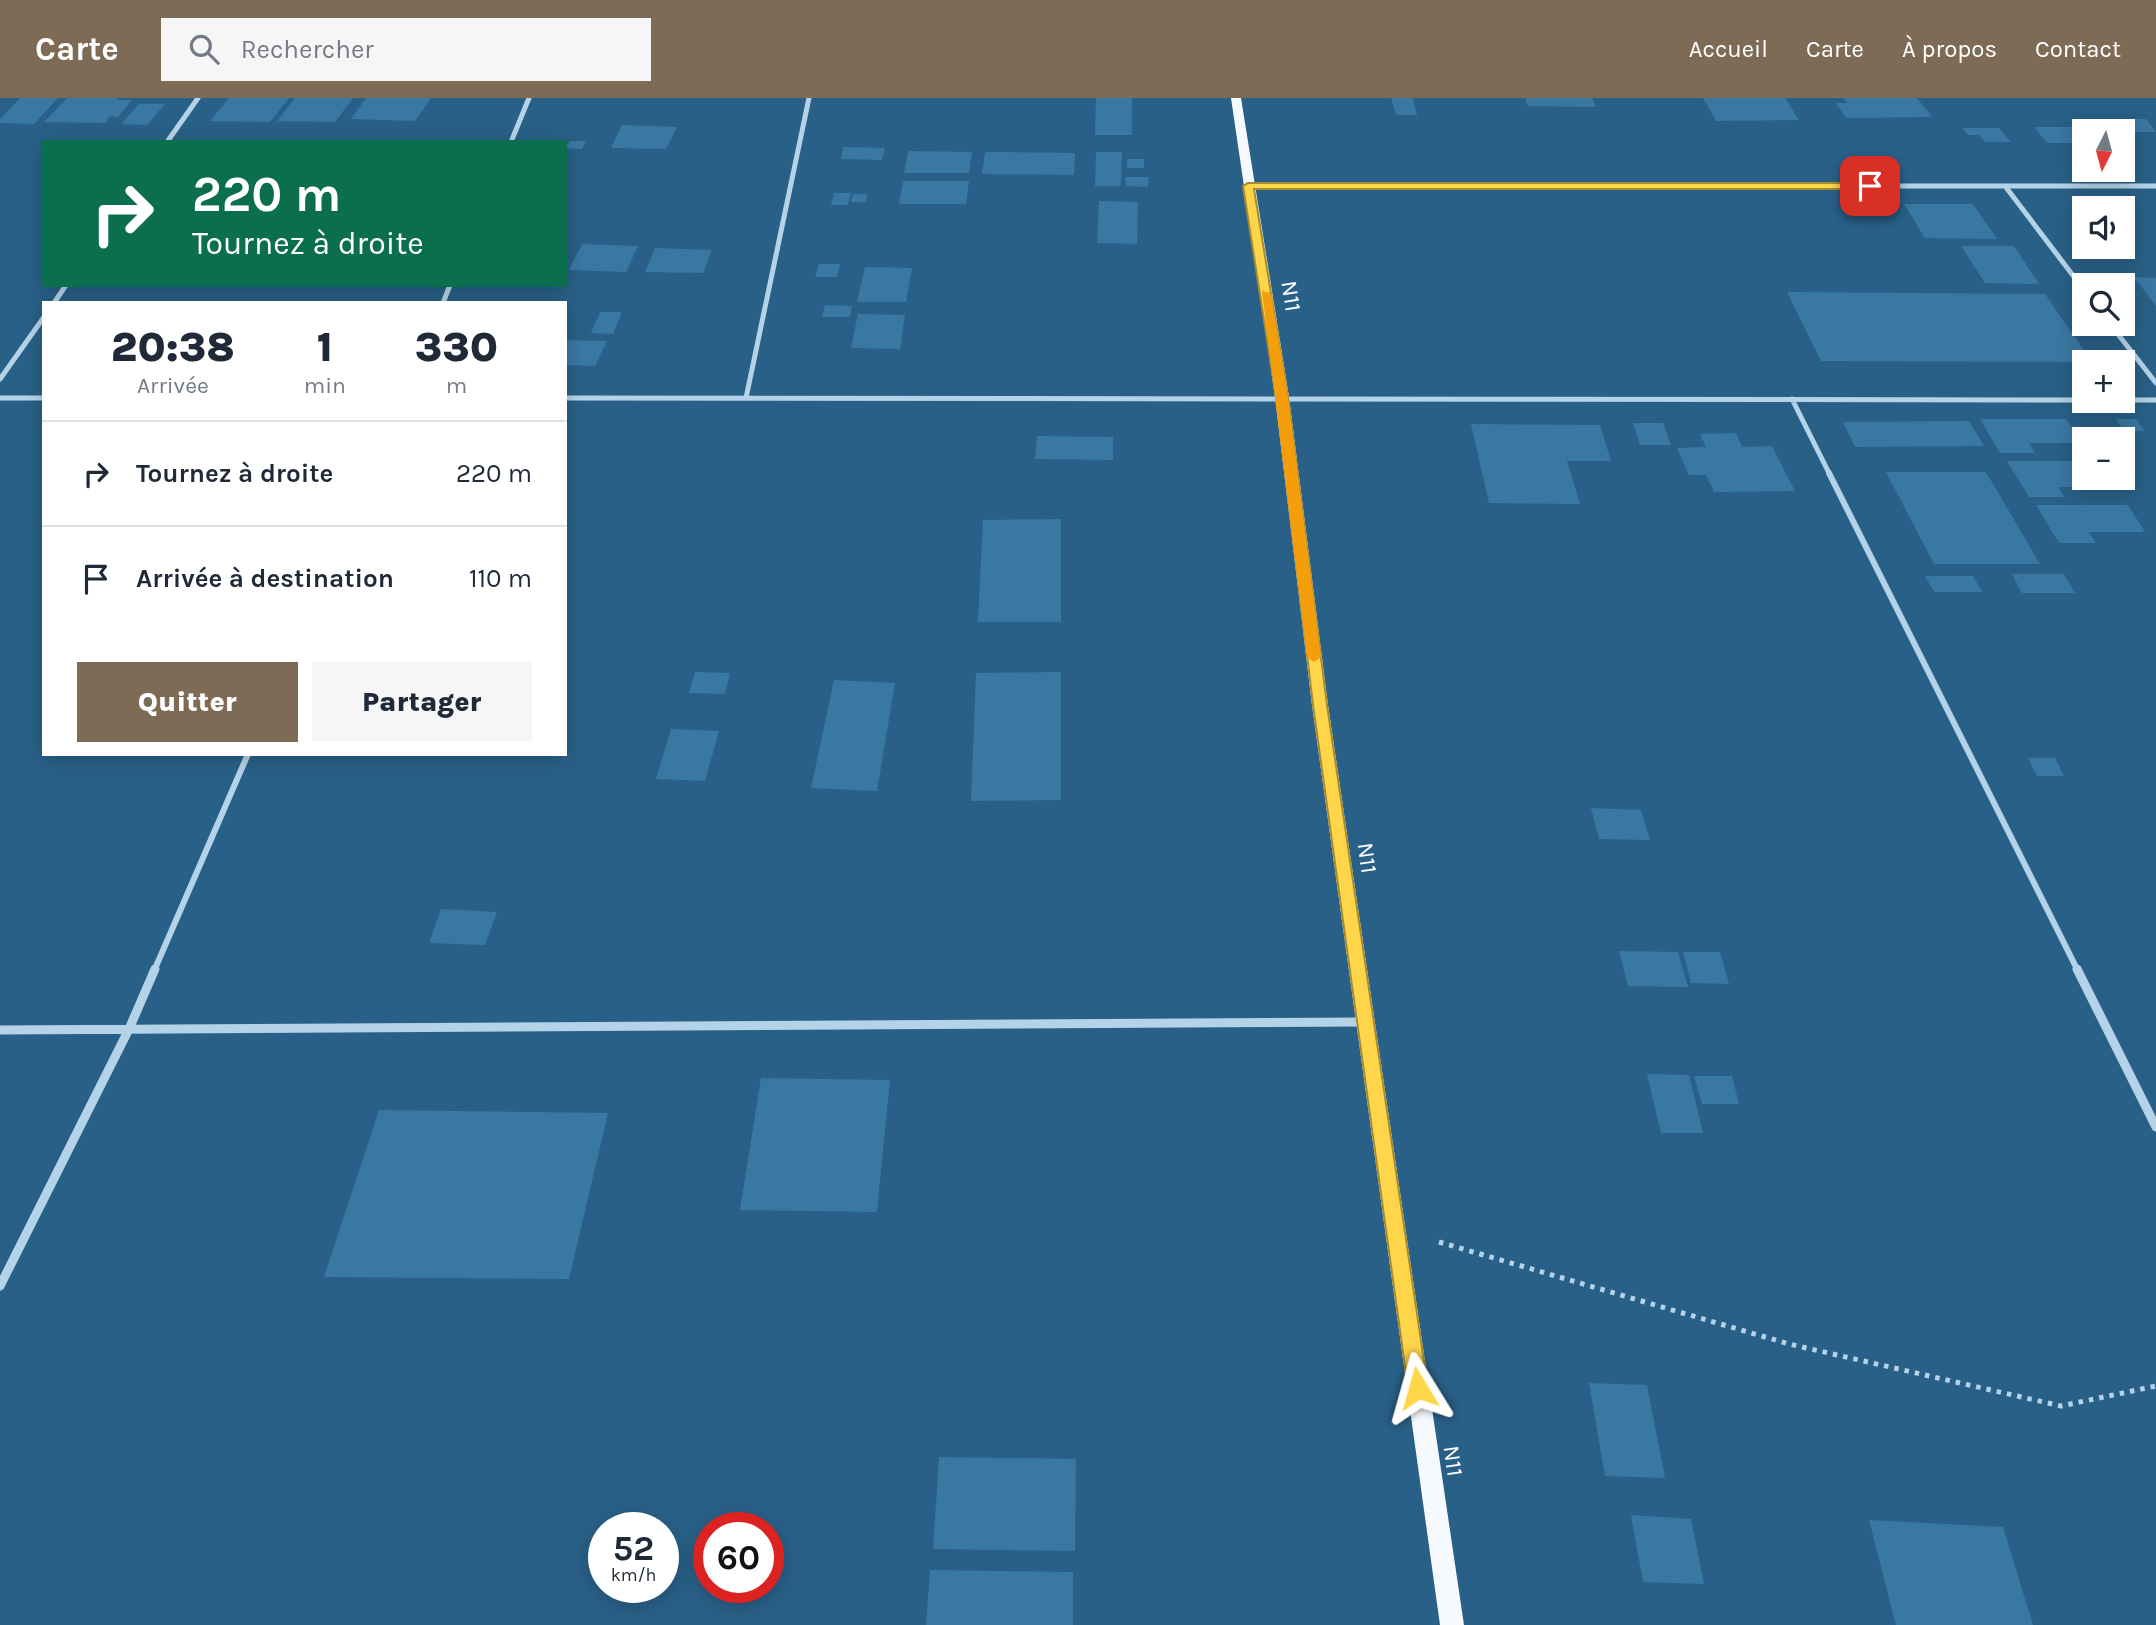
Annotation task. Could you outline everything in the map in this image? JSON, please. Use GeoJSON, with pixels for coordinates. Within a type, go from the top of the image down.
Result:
{"type":"FeatureCollection","features":[{"type":"Feature","properties":{"kind":"main road","name":"N11"},"geometry":{"type":"LineString","coordinates":[[1236,98],[1282,397],[1320,705],[1452,1625]]}},
{"type":"Feature","properties":{"kind":"street"},"geometry":{"type":"LineString","coordinates":[[168,140],[198,98]]}},
{"type":"Feature","properties":{"kind":"street"},"geometry":{"type":"LineString","coordinates":[[512,140],[529,98]]}},
{"type":"Feature","properties":{"kind":"street"},"geometry":{"type":"LineString","coordinates":[[746,398],[809,98]]}},
{"type":"Feature","properties":{"kind":"street"},"geometry":{"type":"LineString","coordinates":[[1248,186],[2156,186]]}},
{"type":"Feature","properties":{"kind":"street"},"geometry":{"type":"LineString","coordinates":[[2005,186],[2072,274]]}},
{"type":"Feature","properties":{"kind":"street"},"geometry":{"type":"LineString","coordinates":[[0,379],[42,320]]}},
{"type":"Feature","properties":{"kind":"street"},"geometry":{"type":"LineString","coordinates":[[2119,336],[2156,383]]}},
{"type":"Feature","properties":{"kind":"street"},"geometry":{"type":"LineString","coordinates":[[0,398],[42,398]]}},
{"type":"Feature","properties":{"kind":"street"},"geometry":{"type":"LineString","coordinates":[[567,398],[2072,400]]}},
{"type":"Feature","properties":{"kind":"street"},"geometry":{"type":"LineString","coordinates":[[1792,399],[2156,1127]]}},
{"type":"Feature","properties":{"kind":"street"},"geometry":{"type":"LineString","coordinates":[[2135,400],[2156,400]]}},
{"type":"Feature","properties":{"kind":"street"},"geometry":{"type":"LineString","coordinates":[[0,1286],[129,1029],[247,756]]}},
{"type":"Feature","properties":{"kind":"street"},"geometry":{"type":"LineString","coordinates":[[0,1030],[1365,1022]]}},
{"type":"Feature","properties":{"kind":"path"},"geometry":{"type":"LineString","coordinates":[[1395,1230],[1789,1344],[2061,1406],[2156,1386]]}},
{"type":"Feature","properties":{"kind":"building"},"geometry":{"type":"Polygon","coordinates":[[[20,98],[58,98],[34,124],[0,123],[0,119],[20,98]]]}},
{"type":"Feature","properties":{"kind":"building"},"geometry":{"type":"Polygon","coordinates":[[[67,98],[132,100],[118,117],[110,116],[105,123],[44,122],[67,98]]]}},
{"type":"Feature","properties":{"kind":"building"},"geometry":{"type":"Polygon","coordinates":[[[229,98],[289,98],[270,122],[210,121],[229,98]]]}},
{"type":"Feature","properties":{"kind":"building"},"geometry":{"type":"Polygon","coordinates":[[[295,98],[353,98],[335,122],[277,121],[295,98]]]}},
{"type":"Feature","properties":{"kind":"building"},"geometry":{"type":"Polygon","coordinates":[[[366,98],[431,98],[415,121],[351,119],[366,98]]]}},
{"type":"Feature","properties":{"kind":"building"},"geometry":{"type":"Polygon","coordinates":[[[1096,98],[1132,98],[1132,135],[1095,135],[1096,98]]]}},
{"type":"Feature","properties":{"kind":"building"},"geometry":{"type":"Polygon","coordinates":[[[1391,98],[1413,98],[1417,115],[1396,115],[1391,98]]]}},
{"type":"Feature","properties":{"kind":"building"},"geometry":{"type":"Polygon","coordinates":[[[1525,98],[1592,98],[1596,107],[1528,106],[1525,98]]]}},
{"type":"Feature","properties":{"kind":"building"},"geometry":{"type":"Polygon","coordinates":[[[1703,98],[1785,98],[1799,120],[1716,121],[1703,98]]]}},
{"type":"Feature","properties":{"kind":"building"},"geometry":{"type":"Polygon","coordinates":[[[1843,98],[1917,98],[1932,117],[1846,118],[1836,103],[1847,103],[1843,98]]]}},
{"type":"Feature","properties":{"kind":"building"},"geometry":{"type":"Polygon","coordinates":[[[139,104],[165,104],[147,125],[121,124],[139,104]]]}},
{"type":"Feature","properties":{"kind":"building"},"geometry":{"type":"Polygon","coordinates":[[[2135,119],[2146,119],[2156,132],[2136,132],[2135,119]]]}},
{"type":"Feature","properties":{"kind":"building"},"geometry":{"type":"Polygon","coordinates":[[[622,125],[677,127],[666,149],[611,148],[622,125]]]}},
{"type":"Feature","properties":{"kind":"building"},"geometry":{"type":"Polygon","coordinates":[[[2034,127],[2072,127],[2072,143],[2047,143],[2034,127]]]}},
{"type":"Feature","properties":{"kind":"building"},"geometry":{"type":"Polygon","coordinates":[[[1962,128],[1999,128],[2011,142],[1985,142],[1979,135],[1968,135],[1962,128]]]}},
{"type":"Feature","properties":{"kind":"building"},"geometry":{"type":"Polygon","coordinates":[[[570,141],[586,141],[582,149],[567,148],[570,141]]]}},
{"type":"Feature","properties":{"kind":"building"},"geometry":{"type":"Polygon","coordinates":[[[843,147],[885,148],[882,160],[841,159],[843,147]]]}},
{"type":"Feature","properties":{"kind":"building"},"geometry":{"type":"Polygon","coordinates":[[[908,151],[972,152],[969,173],[904,173],[908,151]]]}},
{"type":"Feature","properties":{"kind":"building"},"geometry":{"type":"Polygon","coordinates":[[[985,152],[1075,153],[1074,175],[982,174],[985,152]]]}},
{"type":"Feature","properties":{"kind":"building"},"geometry":{"type":"Polygon","coordinates":[[[1096,152],[1122,152],[1121,186],[1095,186],[1096,152]]]}},
{"type":"Feature","properties":{"kind":"building"},"geometry":{"type":"Polygon","coordinates":[[[1127,159],[1144,159],[1144,168],[1127,168],[1127,159]]]}},
{"type":"Feature","properties":{"kind":"building"},"geometry":{"type":"Polygon","coordinates":[[[1125,177],[1149,177],[1148,187],[1126,186],[1125,177]]]}},
{"type":"Feature","properties":{"kind":"building"},"geometry":{"type":"Polygon","coordinates":[[[903,181],[969,181],[966,204],[899,204],[903,181]]]}},
{"type":"Feature","properties":{"kind":"building"},"geometry":{"type":"Polygon","coordinates":[[[834,193],[851,193],[848,205],[831,205],[834,193]]]}},
{"type":"Feature","properties":{"kind":"building"},"geometry":{"type":"Polygon","coordinates":[[[853,194],[867,194],[866,202],[851,202],[853,194]]]}},
{"type":"Feature","properties":{"kind":"building"},"geometry":{"type":"Polygon","coordinates":[[[1099,201],[1138,202],[1137,244],[1097,243],[1099,201]]]}},
{"type":"Feature","properties":{"kind":"building"},"geometry":{"type":"Polygon","coordinates":[[[1904,204],[1973,204],[1997,239],[1925,238],[1904,204]]]}},
{"type":"Feature","properties":{"kind":"building"},"geometry":{"type":"Polygon","coordinates":[[[582,244],[638,246],[626,272],[569,270],[582,244]]]}},
{"type":"Feature","properties":{"kind":"building"},"geometry":{"type":"Polygon","coordinates":[[[1961,246],[2014,246],[2039,284],[1985,283],[1961,246]]]}},
{"type":"Feature","properties":{"kind":"building"},"geometry":{"type":"Polygon","coordinates":[[[655,248],[712,250],[703,273],[645,272],[655,248]]]}},
{"type":"Feature","properties":{"kind":"building"},"geometry":{"type":"Polygon","coordinates":[[[819,264],[840,264],[837,277],[815,277],[819,264]]]}},
{"type":"Feature","properties":{"kind":"building"},"geometry":{"type":"Polygon","coordinates":[[[865,267],[912,268],[906,302],[857,302],[865,267]]]}},
{"type":"Feature","properties":{"kind":"building"},"geometry":{"type":"Polygon","coordinates":[[[2135,277],[2156,278],[2156,306],[2135,278],[2135,277]]]}},
{"type":"Feature","properties":{"kind":"building"},"geometry":{"type":"Polygon","coordinates":[[[1787,292],[2045,294],[2084,350],[2072,350],[2072,362],[1821,361],[1787,292]]]}},
{"type":"Feature","properties":{"kind":"building"},"geometry":{"type":"Polygon","coordinates":[[[825,305],[852,306],[850,317],[822,317],[825,305]]]}},
{"type":"Feature","properties":{"kind":"building"},"geometry":{"type":"Polygon","coordinates":[[[600,312],[622,312],[613,334],[591,333],[600,312]]]}},
{"type":"Feature","properties":{"kind":"building"},"geometry":{"type":"Polygon","coordinates":[[[858,314],[905,315],[900,349],[851,348],[858,314]]]}},
{"type":"Feature","properties":{"kind":"building"},"geometry":{"type":"Polygon","coordinates":[[[567,340],[607,341],[595,366],[567,365],[567,340]]]}},
{"type":"Feature","properties":{"kind":"building"},"geometry":{"type":"Polygon","coordinates":[[[1980,419],[2066,419],[2072,428],[2072,443],[2029,443],[2035,453],[2000,453],[1980,419]]]}},
{"type":"Feature","properties":{"kind":"building"},"geometry":{"type":"Polygon","coordinates":[[[2116,419],[2136,419],[2145,431],[2135,432],[2135,427],[2122,427],[2116,419]]]}},
{"type":"Feature","properties":{"kind":"building"},"geometry":{"type":"Polygon","coordinates":[[[1969,421],[1984,446],[1855,447],[1843,422],[1969,421]]]}},
{"type":"Feature","properties":{"kind":"building"},"geometry":{"type":"Polygon","coordinates":[[[1633,423],[1663,423],[1671,445],[1640,445],[1633,423]]]}},
{"type":"Feature","properties":{"kind":"building"},"geometry":{"type":"Polygon","coordinates":[[[1471,424],[1600,425],[1611,461],[1567,461],[1580,504],[1489,503],[1471,424]]]}},
{"type":"Feature","properties":{"kind":"building"},"geometry":{"type":"Polygon","coordinates":[[[1736,433],[1742,447],[1772,446],[1795,491],[1714,492],[1706,475],[1689,475],[1677,448],[1706,447],[1700,434],[1736,433]]]}},
{"type":"Feature","properties":{"kind":"building"},"geometry":{"type":"Polygon","coordinates":[[[1037,436],[1113,437],[1113,460],[1035,459],[1037,436]]]}},
{"type":"Feature","properties":{"kind":"building"},"geometry":{"type":"Polygon","coordinates":[[[2007,461],[2072,461],[2072,487],[2058,487],[2064,497],[2029,497],[2007,461]]]}},
{"type":"Feature","properties":{"kind":"building"},"geometry":{"type":"Polygon","coordinates":[[[1886,472],[1986,472],[2040,564],[1934,564],[1886,472]]]}},
{"type":"Feature","properties":{"kind":"building"},"geometry":{"type":"Polygon","coordinates":[[[2036,505],[2128,505],[2145,532],[2089,532],[2096,543],[2059,543],[2036,505]]]}},
{"type":"Feature","properties":{"kind":"building"},"geometry":{"type":"Polygon","coordinates":[[[1061,519],[1061,622],[978,622],[983,520],[1061,519]]]}},
{"type":"Feature","properties":{"kind":"building"},"geometry":{"type":"Polygon","coordinates":[[[2012,574],[2064,574],[2075,593],[2022,593],[2012,574]]]}},
{"type":"Feature","properties":{"kind":"building"},"geometry":{"type":"Polygon","coordinates":[[[1925,576],[1973,576],[1982,592],[1934,592],[1925,576]]]}},
{"type":"Feature","properties":{"kind":"building"},"geometry":{"type":"Polygon","coordinates":[[[695,672],[730,673],[725,694],[689,693],[695,672]]]}},
{"type":"Feature","properties":{"kind":"building"},"geometry":{"type":"Polygon","coordinates":[[[1061,672],[1061,800],[971,801],[976,673],[1061,672]]]}},
{"type":"Feature","properties":{"kind":"building"},"geometry":{"type":"Polygon","coordinates":[[[834,680],[895,683],[877,791],[811,788],[834,680]]]}},
{"type":"Feature","properties":{"kind":"building"},"geometry":{"type":"Polygon","coordinates":[[[671,729],[719,731],[705,781],[656,779],[671,729]]]}},
{"type":"Feature","properties":{"kind":"building"},"geometry":{"type":"Polygon","coordinates":[[[2028,758],[2055,758],[2064,776],[2037,776],[2028,758]]]}},
{"type":"Feature","properties":{"kind":"building"},"geometry":{"type":"Polygon","coordinates":[[[1591,808],[1641,810],[1650,840],[1599,839],[1591,808]]]}},
{"type":"Feature","properties":{"kind":"building"},"geometry":{"type":"Polygon","coordinates":[[[441,909],[497,912],[485,945],[429,943],[441,909]]]}},
{"type":"Feature","properties":{"kind":"building"},"geometry":{"type":"Polygon","coordinates":[[[1619,951],[1678,952],[1688,987],[1628,986],[1619,951]]]}},
{"type":"Feature","properties":{"kind":"building"},"geometry":{"type":"Polygon","coordinates":[[[1683,952],[1720,952],[1729,984],[1691,983],[1683,952]]]}},
{"type":"Feature","properties":{"kind":"building"},"geometry":{"type":"Polygon","coordinates":[[[1647,1074],[1689,1075],[1703,1133],[1661,1133],[1647,1074]]]}},
{"type":"Feature","properties":{"kind":"building"},"geometry":{"type":"Polygon","coordinates":[[[1694,1076],[1732,1076],[1739,1104],[1702,1104],[1694,1076]]]}},
{"type":"Feature","properties":{"kind":"building"},"geometry":{"type":"Polygon","coordinates":[[[761,1078],[890,1080],[877,1212],[740,1210],[761,1078]]]}},
{"type":"Feature","properties":{"kind":"building"},"geometry":{"type":"Polygon","coordinates":[[[379,1110],[608,1113],[569,1279],[324,1277],[379,1110]]]}},
{"type":"Feature","properties":{"kind":"building"},"geometry":{"type":"Polygon","coordinates":[[[1589,1383],[1647,1385],[1665,1478],[1605,1476],[1589,1383]]]}},
{"type":"Feature","properties":{"kind":"building"},"geometry":{"type":"Polygon","coordinates":[[[939,1457],[1076,1459],[1075,1551],[933,1549],[939,1457]]]}},
{"type":"Feature","properties":{"kind":"building"},"geometry":{"type":"Polygon","coordinates":[[[1631,1515],[1691,1519],[1704,1584],[1643,1582],[1631,1515]]]}},
{"type":"Feature","properties":{"kind":"building"},"geometry":{"type":"Polygon","coordinates":[[[1869,1520],[2003,1527],[2033,1625],[1896,1625],[1869,1520]]]}},
{"type":"Feature","properties":{"kind":"building"},"geometry":{"type":"Polygon","coordinates":[[[930,1570],[1073,1572],[1073,1625],[926,1625],[930,1570]]]}},
{"type":"Feature","properties":{"kind":"slow traffic"},"geometry":{"type":"LineString","coordinates":[[1266,293],[1282,397],[1314,657]]}},
{"type":"Feature","properties":{"kind":"route"},"geometry":{"type":"LineString","coordinates":[[1418,1388],[1320,705],[1282,397],[1248,186],[1870,186]]}}]}
